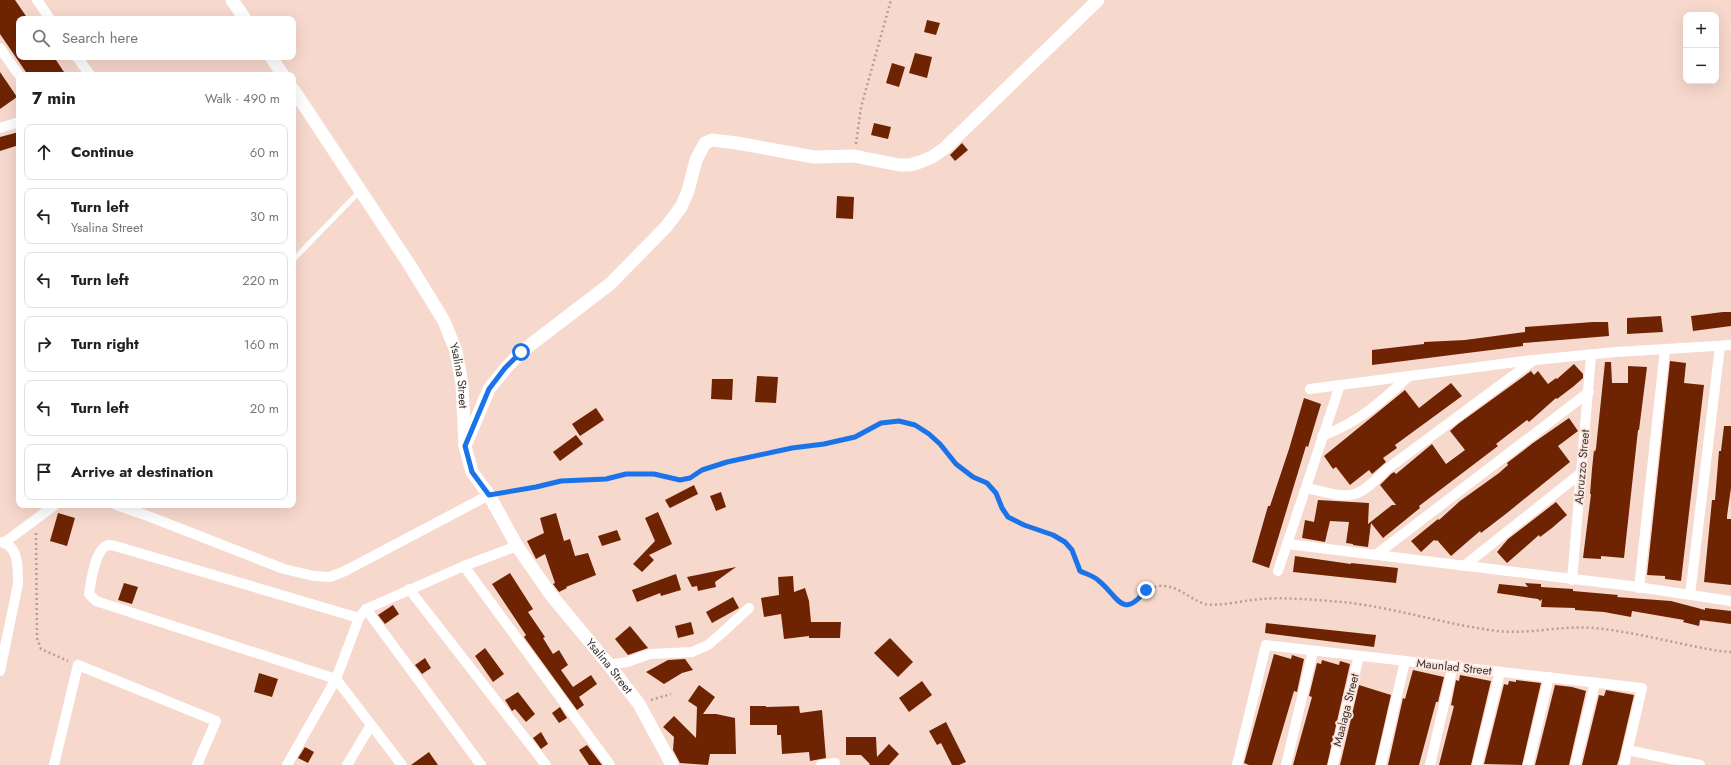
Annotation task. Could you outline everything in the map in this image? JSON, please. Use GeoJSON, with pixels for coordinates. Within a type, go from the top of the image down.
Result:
{"type":"FeatureCollection","features":[{"type":"Feature","properties":{"kind":"street"},"geometry":{"type":"LineString","coordinates":[[37,0],[48,16]]}},
{"type":"Feature","properties":{"kind":"street"},"geometry":{"type":"LineString","coordinates":[[232,0],[243,16]]}},
{"type":"Feature","properties":{"kind":"street"},"geometry":{"type":"LineString","coordinates":[[465,446],[489,389],[505,368],[521,352],[610,284],[666,227],[681,207],[688,191],[696,160],[705,143],[712,140],[737,143],[814,158],[854,156],[905,165],[920,162],[932,157],[946,148],[1098,0]]}},
{"type":"Feature","properties":{"kind":"street"},"geometry":{"type":"LineString","coordinates":[[0,48],[17,72]]}},
{"type":"Feature","properties":{"kind":"street"},"geometry":{"type":"LineString","coordinates":[[79,60],[88,72]]}},
{"type":"Feature","properties":{"kind":"street"},"geometry":{"type":"LineString","coordinates":[[273,60],[281,72]]}},
{"type":"Feature","properties":{"kind":"street","name":"Ysalina Street"},"geometry":{"type":"LineString","coordinates":[[296,94],[361,191],[444,321],[456,351],[462,384],[465,446],[472,472],[489,495],[517,546],[551,595],[639,704],[672,765]]}},
{"type":"Feature","properties":{"kind":"street"},"geometry":{"type":"LineString","coordinates":[[0,128],[16,123]]}},
{"type":"Feature","properties":{"kind":"street"},"geometry":{"type":"LineString","coordinates":[[1310,389],[1591,354],[1731,345]]}},
{"type":"Feature","properties":{"kind":"street"},"geometry":{"type":"LineString","coordinates":[[1690,595],[1720,346]]}},
{"type":"Feature","properties":{"kind":"street"},"geometry":{"type":"LineString","coordinates":[[1639,588],[1665,349]]}},
{"type":"Feature","properties":{"kind":"street","name":"Abruzzo Street"},"geometry":{"type":"LineString","coordinates":[[1572,580],[1591,354]]}},
{"type":"Feature","properties":{"kind":"street"},"geometry":{"type":"LineString","coordinates":[[1306,488],[1348,497],[1358,494],[1370,486],[1387,469],[1534,360]]}},
{"type":"Feature","properties":{"kind":"street"},"geometry":{"type":"LineString","coordinates":[[1322,436],[1344,428],[1359,419],[1379,404],[1410,376]]}},
{"type":"Feature","properties":{"kind":"street"},"geometry":{"type":"LineString","coordinates":[[1278,571],[1340,385]]}},
{"type":"Feature","properties":{"kind":"street"},"geometry":{"type":"LineString","coordinates":[[1377,554],[1588,392]]}},
{"type":"Feature","properties":{"kind":"street"},"geometry":{"type":"LineString","coordinates":[[1464,566],[1581,473]]}},
{"type":"Feature","properties":{"kind":"street"},"geometry":{"type":"LineString","coordinates":[[125,508],[284,569],[314,576],[330,577],[345,571],[489,495]]}},
{"type":"Feature","properties":{"kind":"street"},"geometry":{"type":"LineString","coordinates":[[0,671],[18,577],[17,559],[14,551],[2,542],[51,508]]}},
{"type":"Feature","properties":{"kind":"street"},"geometry":{"type":"LineString","coordinates":[[1287,544],[1377,554],[1731,601]]}},
{"type":"Feature","properties":{"kind":"street"},"geometry":{"type":"LineString","coordinates":[[359,618],[110,545],[103,548],[98,556],[89,594],[96,601],[336,679],[402,765]]}},
{"type":"Feature","properties":{"kind":"street"},"geometry":{"type":"LineString","coordinates":[[287,765],[336,679],[359,618],[366,609],[464,566],[517,546]]}},
{"type":"Feature","properties":{"kind":"street"},"geometry":{"type":"LineString","coordinates":[[464,566],[610,765]]}},
{"type":"Feature","properties":{"kind":"street"},"geometry":{"type":"LineString","coordinates":[[409,589],[546,765]]}},
{"type":"Feature","properties":{"kind":"street"},"geometry":{"type":"LineString","coordinates":[[609,665],[627,662],[650,654],[692,652],[708,645],[722,634],[749,608]]}},
{"type":"Feature","properties":{"kind":"street"},"geometry":{"type":"LineString","coordinates":[[366,609],[481,765]]}},
{"type":"Feature","properties":{"kind":"street","name":"Maunlad Street"},"geometry":{"type":"LineString","coordinates":[[1237,765],[1266,645],[1642,688],[1627,750]]}},
{"type":"Feature","properties":{"kind":"street"},"geometry":{"type":"LineString","coordinates":[[1286,765],[1313,651]]}},
{"type":"Feature","properties":{"kind":"street","name":"Maalaga Street"},"geometry":{"type":"LineString","coordinates":[[1333,765],[1359,656]]}},
{"type":"Feature","properties":{"kind":"street"},"geometry":{"type":"LineString","coordinates":[[1381,765],[1405,661]]}},
{"type":"Feature","properties":{"kind":"street"},"geometry":{"type":"LineString","coordinates":[[54,765],[78,665],[216,721],[197,765]]}},
{"type":"Feature","properties":{"kind":"street"},"geometry":{"type":"LineString","coordinates":[[1430,765],[1453,666]]}},
{"type":"Feature","properties":{"kind":"street"},"geometry":{"type":"LineString","coordinates":[[1477,765],[1500,672]]}},
{"type":"Feature","properties":{"kind":"street"},"geometry":{"type":"LineString","coordinates":[[1528,765],[1549,678]]}},
{"type":"Feature","properties":{"kind":"street"},"geometry":{"type":"LineString","coordinates":[[1575,765],[1595,683]]}},
{"type":"Feature","properties":{"kind":"street"},"geometry":{"type":"LineString","coordinates":[[347,765],[371,725]]}},
{"type":"Feature","properties":{"kind":"street"},"geometry":{"type":"LineString","coordinates":[[1624,765],[1627,750],[1676,763],[1700,765]]}},
{"type":"Feature","properties":{"kind":"street"},"geometry":{"type":"LineString","coordinates":[[821,765],[835,763]]}},
{"type":"Feature","properties":{"kind":"lane"},"geometry":{"type":"LineString","coordinates":[[296,257],[361,191]]}},
{"type":"Feature","properties":{"kind":"path"},"geometry":{"type":"LineString","coordinates":[[854,156],[861,107],[891,0]]}},
{"type":"Feature","properties":{"kind":"path"},"geometry":{"type":"LineString","coordinates":[[489,495],[561,481],[606,479],[626,474],[654,474],[680,480],[690,478],[702,470],[727,462],[792,448],[836,442],[855,437],[881,423],[899,421],[915,425],[929,434],[940,444],[956,464],[973,477],[987,483],[996,493],[1002,508],[1008,517],[1024,525],[1053,535],[1065,542],[1072,550],[1080,571],[1099,580],[1115,599],[1122,604],[1128,604],[1138,600],[1146,590],[1163,586],[1176,588],[1205,604],[1263,598],[1366,605],[1490,630],[1526,632],[1570,627],[1594,628],[1705,649],[1731,652]]}},
{"type":"Feature","properties":{"kind":"path"},"geometry":{"type":"LineString","coordinates":[[36,518],[37,638],[41,649],[78,665]]}},
{"type":"Feature","properties":{"kind":"path"},"geometry":{"type":"LineString","coordinates":[[639,704],[671,694]]}},
{"type":"Feature","properties":{"kind":"building"},"geometry":{"type":"Polygon","coordinates":[[[0,0],[15,0],[26,16],[16,16],[16,57],[0,34],[0,0]]]}},
{"type":"Feature","properties":{"kind":"building"},"geometry":{"type":"Polygon","coordinates":[[[927,20],[940,23],[936,35],[924,32],[927,20]]]}},
{"type":"Feature","properties":{"kind":"building"},"geometry":{"type":"Polygon","coordinates":[[[915,53],[932,57],[927,78],[909,73],[915,53]]]}},
{"type":"Feature","properties":{"kind":"building"},"geometry":{"type":"Polygon","coordinates":[[[18,60],[56,60],[64,72],[26,72],[18,60]]]}},
{"type":"Feature","properties":{"kind":"building"},"geometry":{"type":"Polygon","coordinates":[[[892,63],[905,67],[899,87],[886,83],[892,63]]]}},
{"type":"Feature","properties":{"kind":"building"},"geometry":{"type":"Polygon","coordinates":[[[0,72],[16,98],[0,109],[0,72]]]}},
{"type":"Feature","properties":{"kind":"building"},"geometry":{"type":"Polygon","coordinates":[[[874,123],[891,127],[888,139],[871,135],[874,123]]]}},
{"type":"Feature","properties":{"kind":"building"},"geometry":{"type":"Polygon","coordinates":[[[16,133],[16,146],[0,151],[0,137],[16,133]]]}},
{"type":"Feature","properties":{"kind":"building"},"geometry":{"type":"Polygon","coordinates":[[[962,143],[968,150],[955,161],[950,155],[962,143]]]}},
{"type":"Feature","properties":{"kind":"building"},"geometry":{"type":"Polygon","coordinates":[[[837,196],[854,197],[853,219],[836,218],[837,196]]]}},
{"type":"Feature","properties":{"kind":"building"},"geometry":{"type":"Polygon","coordinates":[[[1731,312],[1731,326],[1693,331],[1691,316],[1731,312]]]}},
{"type":"Feature","properties":{"kind":"building"},"geometry":{"type":"Polygon","coordinates":[[[1661,316],[1663,332],[1627,334],[1627,318],[1661,316]]]}},
{"type":"Feature","properties":{"kind":"building"},"geometry":{"type":"Polygon","coordinates":[[[1608,322],[1609,336],[1523,343],[1523,346],[1372,365],[1372,350],[1424,344],[1424,342],[1465,340],[1525,332],[1525,327],[1608,322]]]}},
{"type":"Feature","properties":{"kind":"building"},"geometry":{"type":"Polygon","coordinates":[[[1670,361],[1686,363],[1684,383],[1704,385],[1681,581],[1665,579],[1665,576],[1647,575],[1670,361]]]}},
{"type":"Feature","properties":{"kind":"building"},"geometry":{"type":"Polygon","coordinates":[[[1605,362],[1611,362],[1612,383],[1628,383],[1628,366],[1647,367],[1638,430],[1624,558],[1601,556],[1601,559],[1583,558],[1591,494],[1594,450],[1595,452],[1605,362]]]}},
{"type":"Feature","properties":{"kind":"building"},"geometry":{"type":"Polygon","coordinates":[[[1574,364],[1583,374],[1583,378],[1557,399],[1556,398],[1529,422],[1527,420],[1496,444],[1498,446],[1419,506],[1420,508],[1383,538],[1371,523],[1368,547],[1346,543],[1349,522],[1330,521],[1325,542],[1302,538],[1305,520],[1314,522],[1318,500],[1369,503],[1368,524],[1392,505],[1396,505],[1380,485],[1391,474],[1394,472],[1396,474],[1432,444],[1446,464],[1465,450],[1450,431],[1458,424],[1531,371],[1534,375],[1538,371],[1548,384],[1556,378],[1557,379],[1574,364]]]}},
{"type":"Feature","properties":{"kind":"building"},"geometry":{"type":"Polygon","coordinates":[[[757,376],[778,377],[776,403],[755,402],[757,376]]]}},
{"type":"Feature","properties":{"kind":"building"},"geometry":{"type":"Polygon","coordinates":[[[712,379],[733,379],[732,400],[711,399],[712,379]]]}},
{"type":"Feature","properties":{"kind":"building"},"geometry":{"type":"Polygon","coordinates":[[[1451,383],[1462,396],[1395,445],[1397,448],[1383,458],[1386,462],[1372,474],[1369,470],[1350,485],[1336,467],[1333,469],[1324,456],[1405,390],[1419,408],[1451,383]]]}},
{"type":"Feature","properties":{"kind":"building"},"geometry":{"type":"Polygon","coordinates":[[[1304,398],[1321,404],[1308,447],[1306,446],[1269,568],[1252,562],[1268,506],[1270,506],[1289,449],[1304,398]]]}},
{"type":"Feature","properties":{"kind":"building"},"geometry":{"type":"Polygon","coordinates":[[[596,408],[604,420],[580,436],[572,424],[596,408]]]}},
{"type":"Feature","properties":{"kind":"building"},"geometry":{"type":"Polygon","coordinates":[[[1569,418],[1578,431],[1558,446],[1570,462],[1507,513],[1481,533],[1480,531],[1451,556],[1437,540],[1434,540],[1421,552],[1411,541],[1438,519],[1439,520],[1460,501],[1499,473],[1508,465],[1507,463],[1569,418]]]}},
{"type":"Feature","properties":{"kind":"building"},"geometry":{"type":"Polygon","coordinates":[[[1724,426],[1731,426],[1731,488],[1727,519],[1731,519],[1731,585],[1704,582],[1712,500],[1715,500],[1719,451],[1721,451],[1724,426]]]}},
{"type":"Feature","properties":{"kind":"building"},"geometry":{"type":"Polygon","coordinates":[[[576,435],[583,444],[560,461],[553,452],[576,435]]]}},
{"type":"Feature","properties":{"kind":"building"},"geometry":{"type":"Polygon","coordinates":[[[694,485],[698,494],[670,508],[669,507],[665,500],[694,485]]]}},
{"type":"Feature","properties":{"kind":"building"},"geometry":{"type":"Polygon","coordinates":[[[721,492],[726,507],[716,511],[710,496],[721,492]]]}},
{"type":"Feature","properties":{"kind":"building"},"geometry":{"type":"Polygon","coordinates":[[[1556,502],[1567,515],[1540,537],[1539,535],[1507,563],[1497,552],[1508,539],[1556,502]]]}},
{"type":"Feature","properties":{"kind":"building"},"geometry":{"type":"Polygon","coordinates":[[[658,512],[672,544],[649,555],[654,560],[642,572],[633,564],[655,541],[645,518],[658,512]]]}},
{"type":"Feature","properties":{"kind":"building"},"geometry":{"type":"Polygon","coordinates":[[[58,513],[75,518],[67,546],[50,541],[58,513]]]}},
{"type":"Feature","properties":{"kind":"building"},"geometry":{"type":"Polygon","coordinates":[[[556,513],[564,541],[570,539],[575,556],[588,553],[596,575],[566,587],[567,588],[559,592],[553,584],[555,583],[545,554],[536,559],[527,541],[544,533],[540,518],[556,513]]]}},
{"type":"Feature","properties":{"kind":"building"},"geometry":{"type":"Polygon","coordinates":[[[617,530],[621,540],[602,546],[598,536],[617,530]]]}},
{"type":"Feature","properties":{"kind":"building"},"geometry":{"type":"Polygon","coordinates":[[[1295,556],[1351,564],[1398,568],[1396,583],[1293,572],[1295,556]]]}},
{"type":"Feature","properties":{"kind":"building"},"geometry":{"type":"Polygon","coordinates":[[[736,567],[715,582],[716,587],[698,591],[697,586],[692,587],[687,577],[736,567]]]}},
{"type":"Feature","properties":{"kind":"building"},"geometry":{"type":"Polygon","coordinates":[[[510,573],[533,609],[528,612],[545,637],[543,638],[553,654],[559,650],[568,665],[561,670],[573,687],[591,675],[597,684],[579,697],[584,705],[577,710],[524,637],[526,635],[492,584],[510,573]]]}},
{"type":"Feature","properties":{"kind":"building"},"geometry":{"type":"Polygon","coordinates":[[[676,574],[681,590],[661,596],[660,593],[637,602],[632,590],[676,574]]]}},
{"type":"Feature","properties":{"kind":"building"},"geometry":{"type":"Polygon","coordinates":[[[793,576],[794,592],[805,588],[809,601],[811,622],[841,622],[840,638],[809,638],[809,636],[784,639],[781,614],[764,617],[761,598],[779,595],[778,577],[793,576]]]}},
{"type":"Feature","properties":{"kind":"building"},"geometry":{"type":"Polygon","coordinates":[[[124,583],[138,587],[132,604],[118,600],[124,583]]]}},
{"type":"Feature","properties":{"kind":"building"},"geometry":{"type":"Polygon","coordinates":[[[1525,583],[1541,584],[1541,587],[1573,589],[1573,591],[1618,595],[1617,597],[1671,601],[1705,610],[1705,608],[1731,611],[1731,624],[1700,620],[1699,626],[1683,622],[1684,620],[1632,611],[1631,617],[1604,612],[1575,610],[1575,608],[1541,607],[1542,599],[1540,601],[1538,599],[1497,593],[1499,584],[1528,587],[1525,583]]]}},
{"type":"Feature","properties":{"kind":"building"},"geometry":{"type":"Polygon","coordinates":[[[733,597],[739,608],[712,623],[706,612],[733,597]]]}},
{"type":"Feature","properties":{"kind":"building"},"geometry":{"type":"Polygon","coordinates":[[[393,605],[399,614],[385,624],[378,615],[393,605]]]}},
{"type":"Feature","properties":{"kind":"building"},"geometry":{"type":"Polygon","coordinates":[[[691,622],[694,634],[678,638],[675,626],[691,622]]]}},
{"type":"Feature","properties":{"kind":"building"},"geometry":{"type":"Polygon","coordinates":[[[1266,623],[1376,635],[1374,647],[1265,633],[1266,623]]]}},
{"type":"Feature","properties":{"kind":"building"},"geometry":{"type":"Polygon","coordinates":[[[630,626],[648,648],[628,655],[615,639],[630,626]]]}},
{"type":"Feature","properties":{"kind":"building"},"geometry":{"type":"Polygon","coordinates":[[[890,638],[913,662],[898,677],[874,653],[890,638]]]}},
{"type":"Feature","properties":{"kind":"building"},"geometry":{"type":"Polygon","coordinates":[[[485,648],[504,674],[493,682],[475,656],[485,648]]]}},
{"type":"Feature","properties":{"kind":"building"},"geometry":{"type":"Polygon","coordinates":[[[1274,654],[1291,659],[1292,655],[1304,659],[1297,692],[1294,691],[1272,765],[1249,765],[1244,763],[1274,654]]]}},
{"type":"Feature","properties":{"kind":"building"},"geometry":{"type":"Polygon","coordinates":[[[425,658],[431,668],[422,674],[415,665],[425,658]]]}},
{"type":"Feature","properties":{"kind":"building"},"geometry":{"type":"Polygon","coordinates":[[[685,659],[693,670],[682,673],[664,684],[646,672],[668,660],[685,659]]]}},
{"type":"Feature","properties":{"kind":"building"},"geometry":{"type":"Polygon","coordinates":[[[1322,660],[1339,665],[1340,661],[1350,664],[1327,765],[1293,765],[1312,697],[1309,696],[1317,663],[1321,664],[1322,660]]]}},
{"type":"Feature","properties":{"kind":"building"},"geometry":{"type":"Polygon","coordinates":[[[1413,670],[1444,677],[1438,702],[1436,702],[1419,765],[1388,765],[1403,698],[1405,699],[1413,670]]]}},
{"type":"Feature","properties":{"kind":"building"},"geometry":{"type":"Polygon","coordinates":[[[259,673],[278,679],[272,697],[254,692],[259,673]]]}},
{"type":"Feature","properties":{"kind":"building"},"geometry":{"type":"Polygon","coordinates":[[[1460,675],[1491,681],[1471,765],[1439,765],[1454,706],[1451,705],[1456,680],[1459,681],[1460,675]]]}},
{"type":"Feature","properties":{"kind":"building"},"geometry":{"type":"Polygon","coordinates":[[[1516,680],[1541,683],[1522,765],[1484,764],[1504,684],[1508,685],[1509,681],[1516,682],[1516,680]]]}},
{"type":"Feature","properties":{"kind":"building"},"geometry":{"type":"Polygon","coordinates":[[[922,681],[932,695],[909,712],[899,698],[922,681]]]}},
{"type":"Feature","properties":{"kind":"building"},"geometry":{"type":"Polygon","coordinates":[[[699,685],[715,697],[703,714],[716,714],[735,718],[736,754],[710,754],[708,765],[680,763],[673,750],[674,737],[663,727],[674,716],[696,738],[697,707],[688,701],[699,685]]]}},
{"type":"Feature","properties":{"kind":"building"},"geometry":{"type":"Polygon","coordinates":[[[1359,685],[1391,695],[1375,765],[1340,765],[1359,685]]]}},
{"type":"Feature","properties":{"kind":"building"},"geometry":{"type":"Polygon","coordinates":[[[1555,685],[1572,687],[1586,691],[1569,765],[1535,765],[1555,685]]]}},
{"type":"Feature","properties":{"kind":"building"},"geometry":{"type":"Polygon","coordinates":[[[1606,690],[1634,695],[1619,759],[1617,765],[1582,765],[1599,695],[1604,696],[1606,690]]]}},
{"type":"Feature","properties":{"kind":"building"},"geometry":{"type":"Polygon","coordinates":[[[518,692],[535,714],[526,722],[515,709],[512,711],[505,700],[518,692]]]}},
{"type":"Feature","properties":{"kind":"building"},"geometry":{"type":"Polygon","coordinates":[[[750,706],[799,706],[800,713],[822,710],[826,758],[810,761],[809,752],[782,754],[781,735],[777,735],[777,725],[750,725],[750,706]]]}},
{"type":"Feature","properties":{"kind":"building"},"geometry":{"type":"Polygon","coordinates":[[[560,707],[567,718],[559,723],[552,713],[560,707]]]}},
{"type":"Feature","properties":{"kind":"building"},"geometry":{"type":"Polygon","coordinates":[[[946,722],[966,762],[959,765],[952,765],[941,743],[937,745],[929,731],[946,722]]]}},
{"type":"Feature","properties":{"kind":"building"},"geometry":{"type":"Polygon","coordinates":[[[541,732],[548,744],[541,749],[533,738],[541,732]]]}},
{"type":"Feature","properties":{"kind":"building"},"geometry":{"type":"Polygon","coordinates":[[[846,737],[876,737],[877,757],[889,744],[899,754],[889,765],[869,765],[870,764],[861,755],[846,755],[846,737]]]}},
{"type":"Feature","properties":{"kind":"building"},"geometry":{"type":"Polygon","coordinates":[[[587,745],[602,765],[589,765],[579,750],[587,745]]]}},
{"type":"Feature","properties":{"kind":"building"},"geometry":{"type":"Polygon","coordinates":[[[305,747],[314,752],[308,763],[298,758],[305,747]]]}},
{"type":"Feature","properties":{"kind":"building"},"geometry":{"type":"Polygon","coordinates":[[[429,752],[438,765],[411,765],[429,752]]]}},
{"type":"Feature","properties":{"kind":"route"},"geometry":{"type":"LineString","coordinates":[[521,352],[505,368],[489,389],[465,446],[467,460],[472,472],[489,495],[561,481],[606,479],[626,474],[654,474],[680,480],[690,478],[702,470],[727,462],[792,448],[824,444],[855,437],[881,423],[899,421],[915,425],[929,434],[940,444],[956,464],[973,477],[987,483],[996,493],[1002,508],[1008,517],[1024,525],[1053,535],[1065,542],[1072,550],[1074,559],[1080,571],[1099,580],[1115,599],[1122,604],[1128,604],[1138,600],[1146,590]]}}]}
